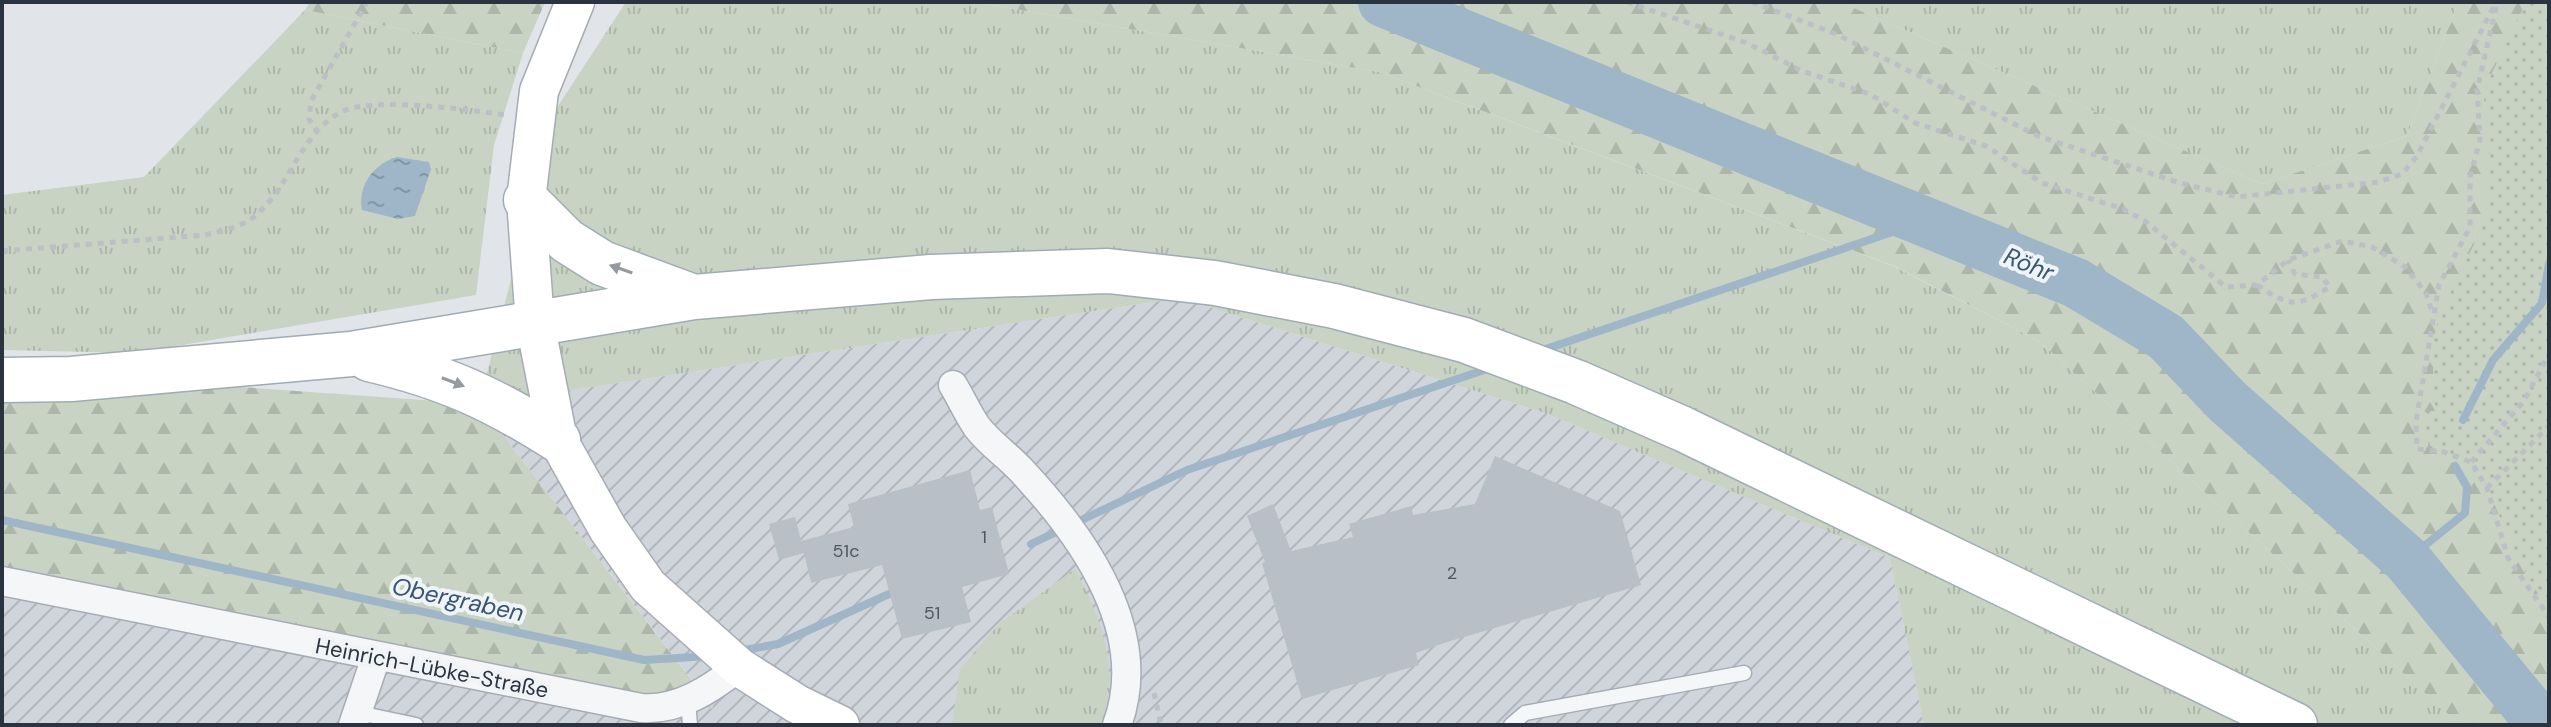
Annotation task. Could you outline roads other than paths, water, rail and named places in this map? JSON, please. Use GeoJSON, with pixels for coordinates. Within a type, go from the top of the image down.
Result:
{"type":"FeatureCollection","features":[{"type":"Feature","properties":{"kind":"main road"},"geometry":{"type":"LineString","coordinates":[[526,200],[567,241],[602,263],[694,297]]}},
{"type":"Feature","properties":{"kind":"main road"},"geometry":{"type":"LineString","coordinates":[[2,380],[71,379],[351,354],[694,297],[931,277],[1108,271],[1215,283],[1334,306],[1464,340],[1576,382],[1683,429],[2295,725]]}},
{"type":"Feature","properties":{"kind":"main road"},"geometry":{"type":"LineString","coordinates":[[351,354],[452,381],[514,412],[558,440]]}},
{"type":"Feature","properties":{"kind":"street"},"geometry":{"type":"LineString","coordinates":[[575,2],[539,91],[526,200],[535,323],[558,440],[608,529],[648,586],[739,667],[797,704],[840,725]]}},
{"type":"Feature","properties":{"kind":"street"},"geometry":{"type":"LineString","coordinates":[[953,385],[978,428],[1020,469],[1069,528],[1113,605],[1124,640],[1127,680],[1117,725]]}},
{"type":"Feature","properties":{"kind":"street","name":"Heinrich-Lübke-Straße"},"geometry":{"type":"LineString","coordinates":[[2,581],[641,708],[668,707],[689,712],[712,687],[739,667]]}},
{"type":"Feature","properties":{"kind":"street"},"geometry":{"type":"LineString","coordinates":[[356,719],[376,657]]}},
{"type":"Feature","properties":{"kind":"lane"},"geometry":{"type":"LineString","coordinates":[[1511,725],[1525,713],[1744,673]]}},
{"type":"Feature","properties":{"kind":"lane"},"geometry":{"type":"LineString","coordinates":[[356,719],[416,725]]}},
{"type":"Feature","properties":{"kind":"water"},"geometry":{"type":"Polygon","coordinates":[[[397,157],[429,162],[431,169],[415,216],[398,219],[362,210],[362,192],[369,176],[382,164],[397,157]]]}},
{"type":"Feature","properties":{"kind":"waterway","name":"Röhr"},"geometry":{"type":"LineString","coordinates":[[1383,2],[2076,283],[2166,337],[2227,401],[2407,560],[2542,725]]}},
{"type":"Feature","properties":{"kind":"waterway"},"geometry":{"type":"LineString","coordinates":[[1540,351],[1925,221]]}},
{"type":"Feature","properties":{"kind":"waterway"},"geometry":{"type":"LineString","coordinates":[[2463,420],[2493,360],[2542,303],[2549,264]]}},
{"type":"Feature","properties":{"kind":"waterway"},"geometry":{"type":"LineString","coordinates":[[1031,544],[1187,470],[1493,367]]}},
{"type":"Feature","properties":{"kind":"waterway"},"geometry":{"type":"LineString","coordinates":[[2407,560],[2465,513],[2467,487],[2455,466]]}},
{"type":"Feature","properties":{"kind":"waterway","name":"Obergraben"},"geometry":{"type":"LineString","coordinates":[[2,520],[644,660],[710,656]]}},
{"type":"Feature","properties":{"kind":"waterway","name":"Obergraben"},"geometry":{"type":"LineString","coordinates":[[739,651],[778,644],[898,590]]}}]}
